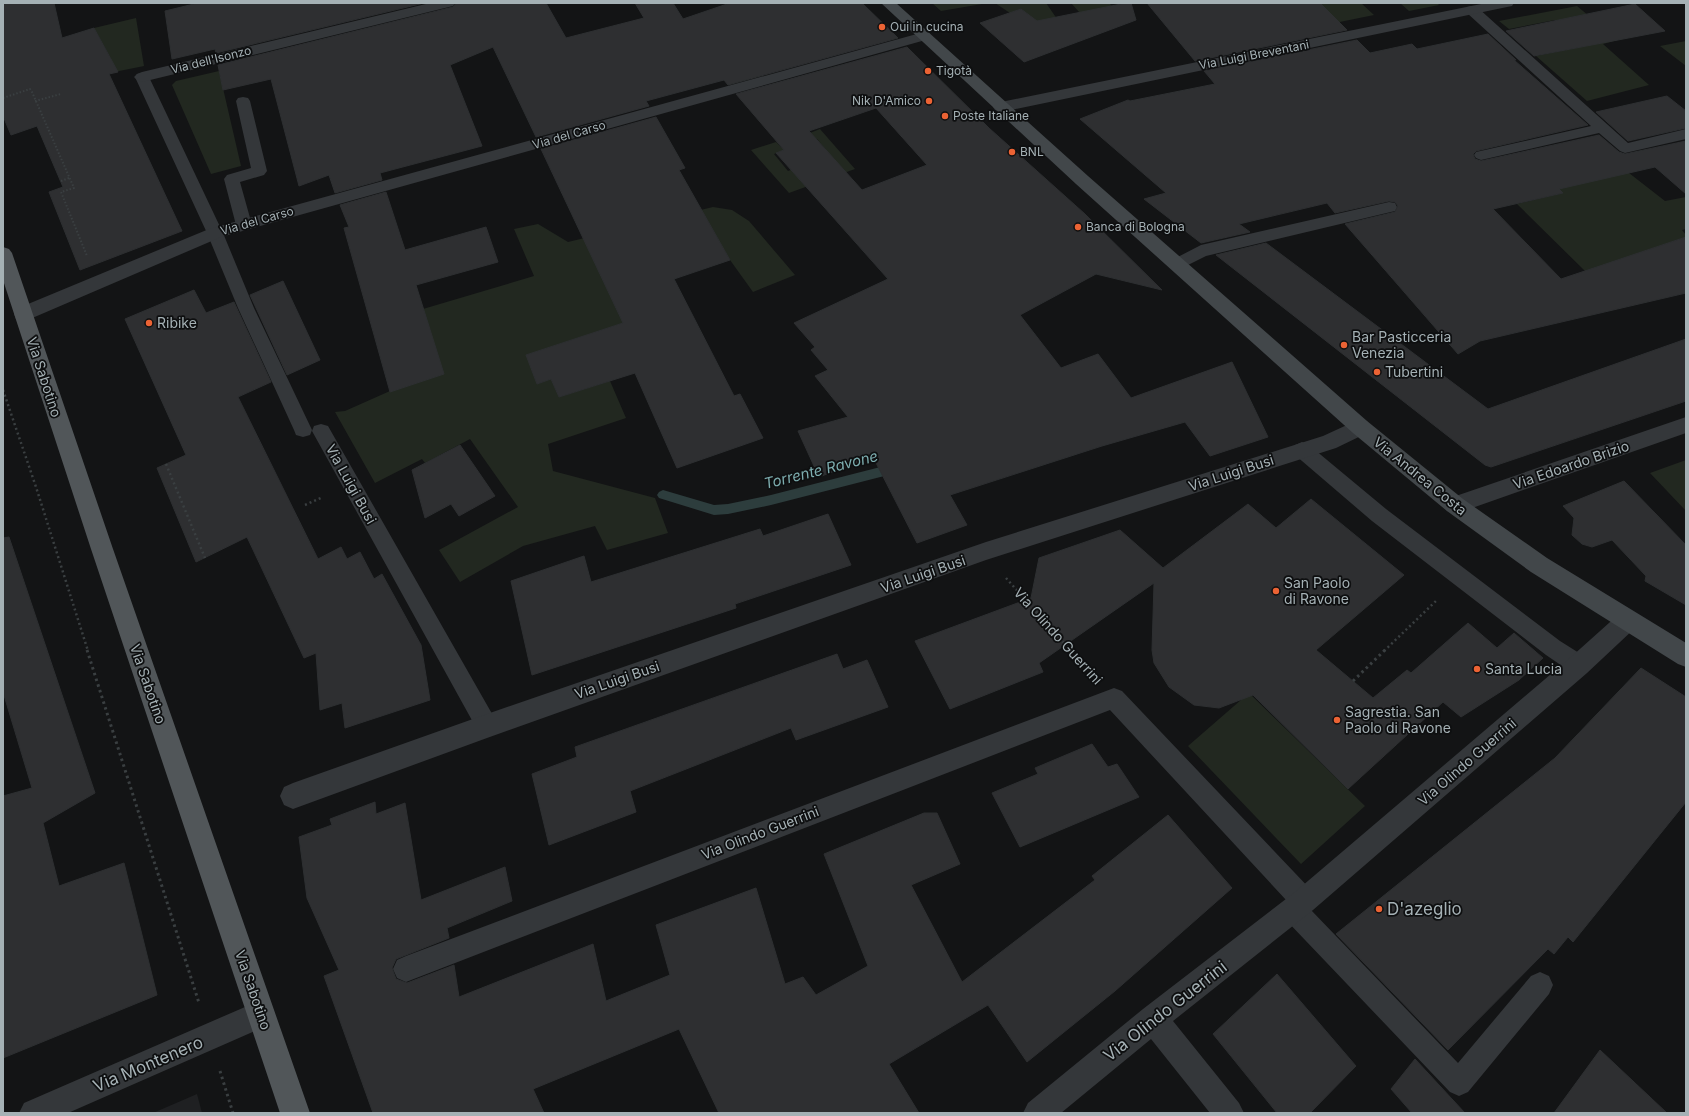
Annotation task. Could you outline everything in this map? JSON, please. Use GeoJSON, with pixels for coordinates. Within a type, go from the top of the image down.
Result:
{"type":"FeatureCollection","features":[{"type":"Feature","properties":{"kind":"main road","name":"Via Andrea Costa"},"geometry":{"type":"LineString","coordinates":[[888,3],[1001,107],[1360,427],[1455,505],[1539,565],[1627,621],[1686,656]]}},
{"type":"Feature","properties":{"kind":"main road","name":"Via Sabotino"},"geometry":{"type":"LineString","coordinates":[[3,253],[295,1113]]}},
{"type":"Feature","properties":{"kind":"street","name":"Via dell'Isonzo"},"geometry":{"type":"LineString","coordinates":[[142,77],[448,3]]}},
{"type":"Feature","properties":{"kind":"street","name":"Via Luigi Breventani"},"geometry":{"type":"LineString","coordinates":[[1001,107],[1507,3]]}},
{"type":"Feature","properties":{"kind":"street","name":"Via del Carso"},"geometry":{"type":"LineString","coordinates":[[23,314],[215,233],[924,36]]}},
{"type":"Feature","properties":{"kind":"street","name":"Via Edoardo Brizio"},"geometry":{"type":"LineString","coordinates":[[1455,505],[1686,425]]}},
{"type":"Feature","properties":{"kind":"street","name":"Via Luigi Busi"},"geometry":{"type":"LineString","coordinates":[[293,796],[487,726],[986,551],[1329,442],[1360,427]]}},
{"type":"Feature","properties":{"kind":"street","name":"Via Olindo Guerrini"},"geometry":{"type":"LineString","coordinates":[[1038,1113],[1153,1019],[1299,905],[1579,665],[1627,621]]}},
{"type":"Feature","properties":{"kind":"street","name":"Via Montenero"},"geometry":{"type":"LineString","coordinates":[[34,1113],[261,1014]]}},
{"type":"Feature","properties":{"kind":"street"},"geometry":{"type":"LineString","coordinates":[[1153,1019],[1229,1113]]}},
{"type":"Feature","properties":{"kind":"lane"},"geometry":{"type":"LineString","coordinates":[[1472,10],[1625,148],[1686,134]]}},
{"type":"Feature","properties":{"kind":"lane","name":"Via dell'Isonzo"},"geometry":{"type":"LineString","coordinates":[[142,77],[215,233]]}},
{"type":"Feature","properties":{"kind":"lane"},"geometry":{"type":"LineString","coordinates":[[242,101],[259,171],[232,179],[244,225]]}},
{"type":"Feature","properties":{"kind":"lane"},"geometry":{"type":"LineString","coordinates":[[1481,155],[1602,128]]}},
{"type":"Feature","properties":{"kind":"lane"},"geometry":{"type":"LineString","coordinates":[[1178,264],[1201,252],[1389,207]]}},
{"type":"Feature","properties":{"kind":"lane","name":"Via del Carso"},"geometry":{"type":"LineString","coordinates":[[215,233],[246,308],[312,430]]}},
{"type":"Feature","properties":{"kind":"lane","name":"Via Luigi Busi"},"geometry":{"type":"LineString","coordinates":[[312,430],[487,726]]}},
{"type":"Feature","properties":{"kind":"lane"},"geometry":{"type":"LineString","coordinates":[[1302,450],[1379,516],[1553,648],[1579,665]]}},
{"type":"Feature","properties":{"kind":"lane","name":"Via Olindo Guerrini"},"geometry":{"type":"LineString","coordinates":[[406,969],[1114,698],[1459,1083],[1540,985]]}},
{"type":"Feature","properties":{"kind":"path"},"geometry":{"type":"LineString","coordinates":[[3,98],[30,89],[74,188],[60,192],[88,258]]}},
{"type":"Feature","properties":{"kind":"path"},"geometry":{"type":"LineString","coordinates":[[35,101],[61,94]]}},
{"type":"Feature","properties":{"kind":"path"},"geometry":{"type":"LineString","coordinates":[[61,181],[69,178]]}},
{"type":"Feature","properties":{"kind":"path"},"geometry":{"type":"LineString","coordinates":[[3,390],[36,487],[201,1011]]}},
{"type":"Feature","properties":{"kind":"path"},"geometry":{"type":"LineString","coordinates":[[166,464],[205,558]]}},
{"type":"Feature","properties":{"kind":"path"},"geometry":{"type":"LineString","coordinates":[[305,505],[318,499]]}},
{"type":"Feature","properties":{"kind":"path","name":"Via Olindo Guerrini"},"geometry":{"type":"LineString","coordinates":[[1003,573],[1114,698]]}},
{"type":"Feature","properties":{"kind":"path"},"geometry":{"type":"LineString","coordinates":[[1353,680],[1440,597]]}},
{"type":"Feature","properties":{"kind":"path"},"geometry":{"type":"LineString","coordinates":[[218,1064],[233,1113]]}},
{"type":"Feature","properties":{"kind":"shaded area"},"geometry":{"type":"Polygon","coordinates":[[[932,3],[988,3],[941,11],[932,3]]]}},
{"type":"Feature","properties":{"kind":"shaded area"},"geometry":{"type":"Polygon","coordinates":[[[995,3],[1046,3],[1064,29],[1051,34],[1021,9],[1010,13],[995,3]]]}},
{"type":"Feature","properties":{"kind":"shaded area"},"geometry":{"type":"Polygon","coordinates":[[[1071,3],[1109,3],[1112,6],[1080,13],[1071,3]]]}},
{"type":"Feature","properties":{"kind":"shaded area"},"geometry":{"type":"Polygon","coordinates":[[[1320,3],[1361,3],[1374,15],[1325,25],[1320,3]]]}},
{"type":"Feature","properties":{"kind":"shaded area"},"geometry":{"type":"Polygon","coordinates":[[[1400,3],[1437,3],[1439,5],[1409,11],[1400,3]]]}},
{"type":"Feature","properties":{"kind":"shaded area"},"geometry":{"type":"Polygon","coordinates":[[[1577,6],[1618,40],[1603,44],[1649,85],[1587,101],[1536,56],[1586,46],[1555,20],[1509,29],[1499,21],[1577,6]]]}},
{"type":"Feature","properties":{"kind":"shaded area"},"geometry":{"type":"Polygon","coordinates":[[[136,18],[144,66],[99,75],[111,59],[94,28],[136,18]]]}},
{"type":"Feature","properties":{"kind":"shaded area"},"geometry":{"type":"Polygon","coordinates":[[[1686,41],[1686,66],[1660,46],[1686,41]]]}},
{"type":"Feature","properties":{"kind":"shaded area"},"geometry":{"type":"Polygon","coordinates":[[[219,71],[241,166],[211,174],[172,85],[176,81],[219,71]]]}},
{"type":"Feature","properties":{"kind":"shaded area"},"geometry":{"type":"Polygon","coordinates":[[[820,129],[855,169],[789,193],[751,150],[776,142],[784,150],[774,154],[788,171],[830,155],[817,139],[806,144],[800,137],[820,129]]]}},
{"type":"Feature","properties":{"kind":"shaded area"},"geometry":{"type":"Polygon","coordinates":[[[1620,166],[1665,201],[1686,197],[1686,229],[1682,230],[1686,237],[1586,272],[1517,204],[1563,193],[1558,188],[1620,166]]]}},
{"type":"Feature","properties":{"kind":"shaded area"},"geometry":{"type":"Polygon","coordinates":[[[713,207],[732,210],[749,221],[795,275],[753,292],[730,260],[708,222],[623,323],[527,355],[537,384],[551,379],[559,397],[610,381],[626,418],[548,444],[553,471],[655,498],[668,533],[607,550],[595,526],[523,546],[460,582],[439,550],[518,507],[470,439],[425,463],[422,459],[375,483],[335,412],[345,411],[390,391],[443,374],[423,309],[534,276],[514,229],[538,224],[568,242],[713,207]]]}},
{"type":"Feature","properties":{"kind":"shaded area"},"geometry":{"type":"Polygon","coordinates":[[[1686,460],[1686,511],[1650,473],[1686,460]]]}},
{"type":"Feature","properties":{"kind":"shaded area"},"geometry":{"type":"Polygon","coordinates":[[[1249,693],[1365,806],[1301,864],[1188,746],[1249,693]]]}},
{"type":"Feature","properties":{"kind":"shaded area"},"geometry":{"type":"Polygon","coordinates":[[[197,1094],[202,1113],[153,1113],[197,1094]]]}},
{"type":"Feature","properties":{"kind":"building"},"geometry":{"type":"Polygon","coordinates":[[[3,3],[54,3],[62,38],[94,28],[118,72],[109,74],[182,231],[80,270],[49,192],[63,187],[37,126],[11,135],[3,116],[3,3]]]}},
{"type":"Feature","properties":{"kind":"building"},"geometry":{"type":"Polygon","coordinates":[[[198,3],[424,3],[216,53],[215,49],[172,59],[165,11],[198,3]]]}},
{"type":"Feature","properties":{"kind":"building"},"geometry":{"type":"Polygon","coordinates":[[[456,3],[546,3],[566,38],[644,18],[635,3],[673,3],[683,19],[730,3],[862,3],[898,38],[728,85],[724,80],[646,101],[649,106],[536,137],[493,47],[450,65],[482,146],[380,173],[382,180],[335,193],[329,175],[299,186],[271,79],[223,90],[218,65],[453,7],[456,3]]]}},
{"type":"Feature","properties":{"kind":"building"},"geometry":{"type":"Polygon","coordinates":[[[1131,3],[1136,20],[1024,62],[980,23],[1021,9],[1037,21],[1131,3]]]}},
{"type":"Feature","properties":{"kind":"building"},"geometry":{"type":"Polygon","coordinates":[[[1147,3],[1320,3],[1347,30],[1195,61],[1147,3]]]}},
{"type":"Feature","properties":{"kind":"building"},"geometry":{"type":"Polygon","coordinates":[[[1635,4],[1665,31],[1534,56],[1506,31],[1635,4]]]}},
{"type":"Feature","properties":{"kind":"building"},"geometry":{"type":"Polygon","coordinates":[[[1488,34],[1516,60],[1514,60],[1588,125],[1476,151],[1473,154],[1475,159],[1481,161],[1599,135],[1619,152],[1625,154],[1686,141],[1686,194],[1655,167],[1559,189],[1563,193],[1493,209],[1561,279],[1686,237],[1686,293],[1480,341],[1458,354],[1345,224],[1395,212],[1398,206],[1395,202],[1389,201],[1335,213],[1327,203],[1239,224],[1250,232],[1201,243],[1144,199],[1166,193],[1080,119],[1128,100],[1130,101],[1215,84],[1204,71],[1357,40],[1370,53],[1412,44],[1417,49],[1488,34]]]}},
{"type":"Feature","properties":{"kind":"building"},"geometry":{"type":"Polygon","coordinates":[[[907,47],[989,128],[1085,214],[1162,290],[1096,274],[1020,315],[1061,368],[1098,354],[1131,398],[1232,362],[1268,437],[1210,456],[1185,422],[1102,446],[950,495],[967,525],[917,543],[873,457],[819,477],[798,431],[848,417],[815,376],[828,370],[811,350],[815,347],[794,323],[888,279],[776,153],[784,150],[736,94],[907,47]],[[876,108],[809,131],[862,190],[927,165],[876,108]]]}},
{"type":"Feature","properties":{"kind":"building"},"geometry":{"type":"Polygon","coordinates":[[[1667,96],[1686,111],[1686,128],[1628,141],[1596,112],[1667,96]]]}},
{"type":"Feature","properties":{"kind":"building"},"geometry":{"type":"Polygon","coordinates":[[[656,117],[685,168],[679,170],[730,260],[674,279],[734,396],[740,394],[763,438],[677,468],[635,373],[559,397],[551,379],[537,384],[526,355],[623,323],[541,149],[656,117]]]}},
{"type":"Feature","properties":{"kind":"building"},"geometry":{"type":"Polygon","coordinates":[[[386,192],[405,250],[486,227],[498,262],[416,285],[444,374],[390,392],[344,228],[349,227],[340,205],[386,192]]]}},
{"type":"Feature","properties":{"kind":"building"},"geometry":{"type":"Polygon","coordinates":[[[1266,243],[1488,409],[1686,339],[1686,401],[1491,467],[1485,465],[1216,255],[1266,243]]]}},
{"type":"Feature","properties":{"kind":"building"},"geometry":{"type":"Polygon","coordinates":[[[283,281],[320,360],[287,375],[250,295],[283,281]]]}},
{"type":"Feature","properties":{"kind":"building"},"geometry":{"type":"Polygon","coordinates":[[[194,290],[206,313],[234,302],[271,382],[238,397],[318,559],[341,547],[347,559],[360,552],[374,579],[382,574],[421,645],[430,700],[345,728],[342,703],[320,710],[316,653],[304,658],[247,537],[196,562],[157,468],[186,455],[125,319],[194,290]]]}},
{"type":"Feature","properties":{"kind":"building"},"geometry":{"type":"Polygon","coordinates":[[[460,445],[495,496],[459,516],[451,504],[425,518],[412,470],[460,445]]]}},
{"type":"Feature","properties":{"kind":"building"},"geometry":{"type":"Polygon","coordinates":[[[1624,481],[1686,545],[1686,605],[1645,581],[1646,576],[1612,540],[1592,547],[1582,544],[1572,535],[1574,518],[1563,506],[1624,481]]]}},
{"type":"Feature","properties":{"kind":"building"},"geometry":{"type":"Polygon","coordinates":[[[1311,499],[1404,575],[1316,650],[1373,698],[1407,670],[1411,673],[1468,623],[1497,648],[1514,633],[1543,658],[1519,680],[1461,717],[1443,702],[1348,789],[1253,695],[1219,708],[1194,705],[1169,687],[1154,663],[1152,650],[1154,583],[1039,663],[1043,672],[950,709],[915,641],[1031,598],[1039,558],[1120,530],[1163,568],[1248,504],[1276,528],[1311,499]]]}},
{"type":"Feature","properties":{"kind":"building"},"geometry":{"type":"Polygon","coordinates":[[[828,514],[851,565],[735,604],[736,608],[532,675],[511,581],[584,556],[591,582],[760,529],[763,536],[828,514]]]}},
{"type":"Feature","properties":{"kind":"building"},"geometry":{"type":"Polygon","coordinates":[[[9,537],[95,793],[43,823],[59,886],[124,863],[157,995],[3,1058],[3,796],[32,788],[3,692],[3,538],[9,537]]]}},
{"type":"Feature","properties":{"kind":"building"},"geometry":{"type":"Polygon","coordinates":[[[837,654],[843,669],[867,660],[888,707],[796,740],[791,728],[630,791],[636,812],[549,845],[532,774],[577,757],[575,747],[837,654]]]}},
{"type":"Feature","properties":{"kind":"building"},"geometry":{"type":"Polygon","coordinates":[[[1641,668],[1686,697],[1686,802],[1573,942],[1568,937],[1554,954],[1548,949],[1448,1050],[1336,934],[1555,758],[1641,668]]]}},
{"type":"Feature","properties":{"kind":"building"},"geometry":{"type":"Polygon","coordinates":[[[1092,744],[1108,767],[1117,764],[1139,797],[1020,847],[992,793],[1038,774],[1035,768],[1092,744]]]}},
{"type":"Feature","properties":{"kind":"building"},"geometry":{"type":"Polygon","coordinates":[[[375,802],[376,814],[405,803],[421,900],[505,867],[512,901],[447,928],[449,938],[396,959],[392,968],[396,979],[407,983],[454,965],[459,997],[593,944],[606,1001],[670,975],[656,925],[756,888],[785,984],[803,977],[816,995],[868,966],[824,854],[924,813],[937,813],[960,864],[911,885],[962,982],[1095,880],[1092,876],[1168,815],[1232,888],[1115,991],[1027,1062],[988,1005],[889,1064],[919,1113],[719,1113],[679,1029],[533,1089],[544,1113],[373,1113],[324,976],[339,970],[307,898],[299,837],[332,825],[330,819],[375,802]]]}},
{"type":"Feature","properties":{"kind":"building"},"geometry":{"type":"Polygon","coordinates":[[[1277,974],[1356,1066],[1310,1113],[1277,1113],[1213,1034],[1277,974]]]}},
{"type":"Feature","properties":{"kind":"building"},"geometry":{"type":"Polygon","coordinates":[[[1600,1050],[1667,1113],[1554,1113],[1600,1050]]]}},
{"type":"Feature","properties":{"kind":"building"},"geometry":{"type":"Polygon","coordinates":[[[1415,1059],[1465,1113],[1412,1113],[1391,1089],[1415,1059]]]}},
{"type":"Feature","properties":{"kind":"waterway","name":"Torrente Ravone"},"geometry":{"type":"LineString","coordinates":[[663,495],[714,510],[728,509],[771,500],[896,468]]}},
{"type":"Feature","properties":{"kind":"place","name":"Oui in cucina"},"geometry":{"type":"Point","coordinates":[882,27]}},
{"type":"Feature","properties":{"kind":"place","name":"Tigotà"},"geometry":{"type":"Point","coordinates":[928,71]}},
{"type":"Feature","properties":{"kind":"place","name":"Nik D'Amico"},"geometry":{"type":"Point","coordinates":[929,101]}},
{"type":"Feature","properties":{"kind":"place","name":"Poste Italiane"},"geometry":{"type":"Point","coordinates":[945,116]}},
{"type":"Feature","properties":{"kind":"place","name":"BNL"},"geometry":{"type":"Point","coordinates":[1012,152]}},
{"type":"Feature","properties":{"kind":"place","name":"Banca di Bologna"},"geometry":{"type":"Point","coordinates":[1078,227]}},
{"type":"Feature","properties":{"kind":"place","name":"Ribike"},"geometry":{"type":"Point","coordinates":[149,323]}},
{"type":"Feature","properties":{"kind":"place","name":"Bar Pasticceria Venezia"},"geometry":{"type":"Point","coordinates":[1344,345]}},
{"type":"Feature","properties":{"kind":"place","name":"Tubertini"},"geometry":{"type":"Point","coordinates":[1377,372]}},
{"type":"Feature","properties":{"kind":"place","name":"San Paolo di Ravone"},"geometry":{"type":"Point","coordinates":[1276,591]}},
{"type":"Feature","properties":{"kind":"place","name":"Santa Lucia"},"geometry":{"type":"Point","coordinates":[1477,669]}},
{"type":"Feature","properties":{"kind":"place","name":"Sagrestia. San Paolo di Ravone"},"geometry":{"type":"Point","coordinates":[1337,720]}},
{"type":"Feature","properties":{"kind":"place","name":"D'azeglio"},"geometry":{"type":"Point","coordinates":[1379,909]}}]}
